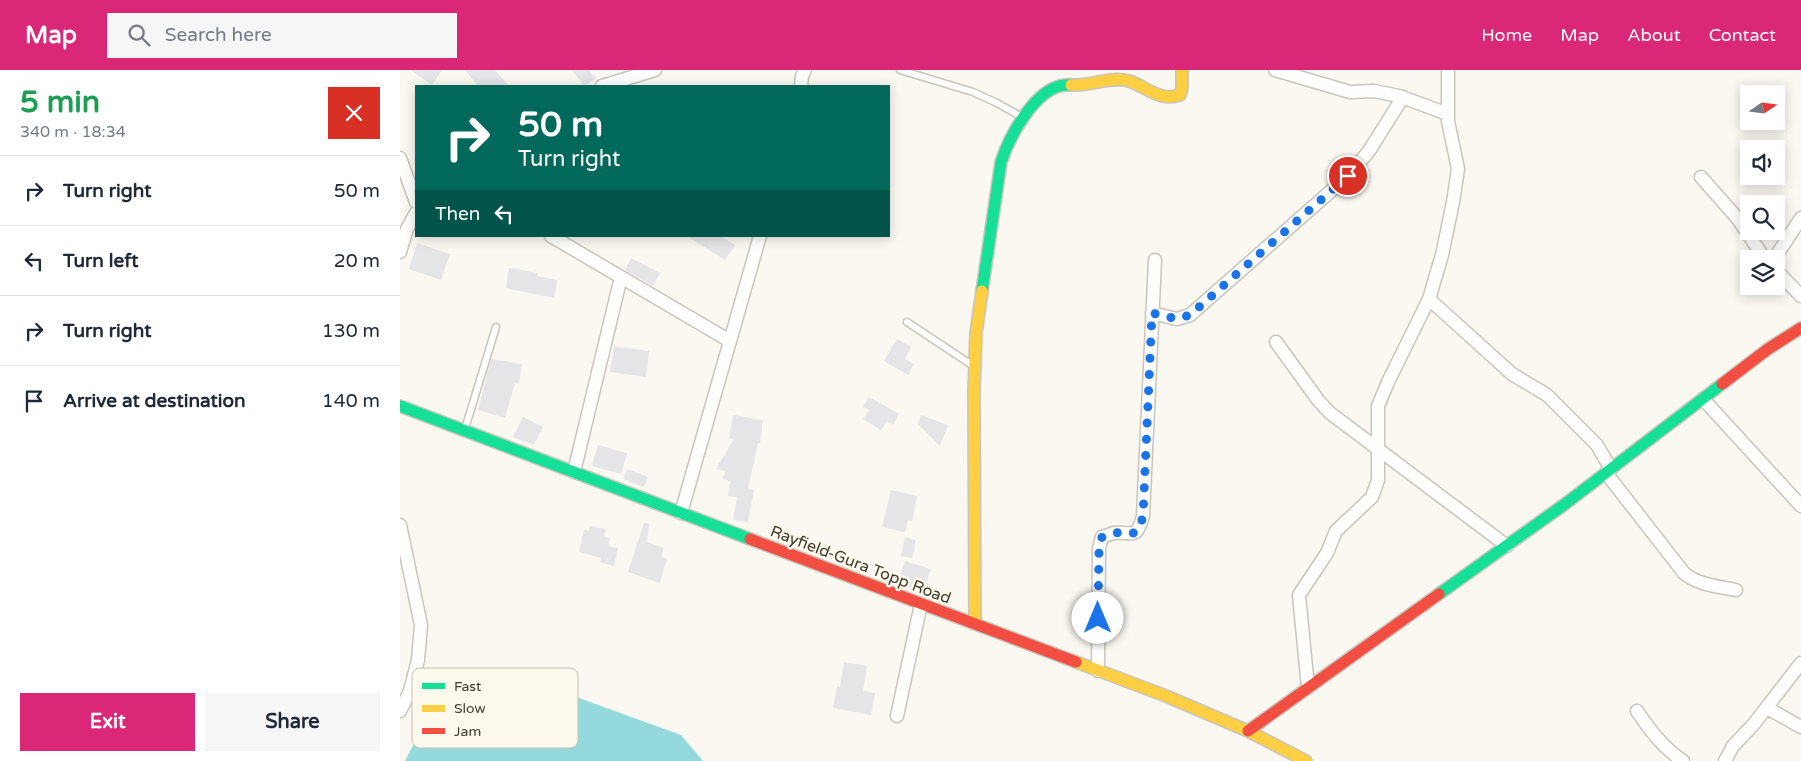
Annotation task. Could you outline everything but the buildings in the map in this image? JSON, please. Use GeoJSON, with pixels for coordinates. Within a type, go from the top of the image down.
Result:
{"type":"FeatureCollection","features":[{"type":"Feature","properties":{"kind":"street"},"geometry":{"type":"LineString","coordinates":[[605,85],[655,70]]}},
{"type":"Feature","properties":{"kind":"street"},"geometry":{"type":"LineString","coordinates":[[801,85],[805,70]]}},
{"type":"Feature","properties":{"kind":"street"},"geometry":{"type":"LineString","coordinates":[[976,624],[974,390],[976,333],[1001,162],[1008,142],[1036,101],[1051,89],[1063,84],[1092,84],[1114,79],[1129,81],[1162,97],[1172,98],[1180,95],[1182,70]]}},
{"type":"Feature","properties":{"kind":"street"},"geometry":{"type":"LineString","coordinates":[[1275,70],[1350,92],[1374,91],[1403,97],[1448,114]]}},
{"type":"Feature","properties":{"kind":"street"},"geometry":{"type":"LineString","coordinates":[[1308,688],[1299,596],[1327,553],[1336,531],[1372,496],[1378,480],[1378,406],[1429,300],[1442,255],[1458,169],[1448,121],[1448,70]]}},
{"type":"Feature","properties":{"kind":"street"},"geometry":{"type":"LineString","coordinates":[[1152,313],[1177,319],[1190,315],[1348,176],[1369,151],[1403,97]]}},
{"type":"Feature","properties":{"kind":"street"},"geometry":{"type":"LineString","coordinates":[[400,158],[415,199]]}},
{"type":"Feature","properties":{"kind":"street"},"geometry":{"type":"LineString","coordinates":[[1700,177],[1738,219],[1758,250]]}},
{"type":"Feature","properties":{"kind":"street"},"geometry":{"type":"LineString","coordinates":[[400,252],[407,228],[415,215]]}},
{"type":"Feature","properties":{"kind":"street"},"geometry":{"type":"LineString","coordinates":[[1780,250],[1801,218]]}},
{"type":"Feature","properties":{"kind":"street"},"geometry":{"type":"LineString","coordinates":[[553,237],[730,341]]}},
{"type":"Feature","properties":{"kind":"street"},"geometry":{"type":"LineString","coordinates":[[681,513],[760,237]]}},
{"type":"Feature","properties":{"kind":"street"},"geometry":{"type":"LineString","coordinates":[[1098,670],[1099,548],[1102,537],[1114,533],[1130,534],[1139,529],[1143,516],[1155,260]]}},
{"type":"Feature","properties":{"kind":"street"},"geometry":{"type":"LineString","coordinates":[[574,472],[621,277]]}},
{"type":"Feature","properties":{"kind":"street"},"geometry":{"type":"LineString","coordinates":[[1785,279],[1801,296]]}},
{"type":"Feature","properties":{"kind":"street"},"geometry":{"type":"LineString","coordinates":[[1429,300],[1512,374],[1547,395],[1597,445],[1608,471],[1691,579],[1701,583],[1736,590]]}},
{"type":"Feature","properties":{"kind":"street"},"geometry":{"type":"LineString","coordinates":[[1248,731],[1507,546],[1768,350],[1801,328]]}},
{"type":"Feature","properties":{"kind":"street"},"geometry":{"type":"LineString","coordinates":[[1276,342],[1318,400],[1330,413],[1507,546]]}},
{"type":"Feature","properties":{"kind":"street"},"geometry":{"type":"LineString","coordinates":[[1703,399],[1801,506]]}},
{"type":"Feature","properties":{"kind":"street","name":"Rayfield-Gura Topp Road"},"geometry":{"type":"LineString","coordinates":[[401,409],[574,472],[1166,696],[1248,731],[1306,761]]}},
{"type":"Feature","properties":{"kind":"street"},"geometry":{"type":"LineString","coordinates":[[400,525],[421,625],[416,668]]}},
{"type":"Feature","properties":{"kind":"street"},"geometry":{"type":"LineString","coordinates":[[897,716],[921,604]]}},
{"type":"Feature","properties":{"kind":"street"},"geometry":{"type":"LineString","coordinates":[[1725,761],[1733,746],[1767,708],[1801,663]]}},
{"type":"Feature","properties":{"kind":"street"},"geometry":{"type":"LineString","coordinates":[[400,711],[412,683]]}},
{"type":"Feature","properties":{"kind":"street"},"geometry":{"type":"LineString","coordinates":[[1767,708],[1801,727]]}},
{"type":"Feature","properties":{"kind":"street"},"geometry":{"type":"LineString","coordinates":[[1637,711],[1659,740],[1672,754],[1683,761]]}},
{"type":"Feature","properties":{"kind":"lane"},"geometry":{"type":"LineString","coordinates":[[900,70],[973,92],[1023,118]]}},
{"type":"Feature","properties":{"kind":"lane"},"geometry":{"type":"LineString","coordinates":[[907,322],[975,367]]}},
{"type":"Feature","properties":{"kind":"lane"},"geometry":{"type":"LineString","coordinates":[[464,431],[496,327]]}},
{"type":"Feature","properties":{"kind":"water"},"geometry":{"type":"Polygon","coordinates":[[[578,698],[681,735],[703,761],[405,761],[412,747],[578,748],[578,698]]]}},
{"type":"Feature","properties":{"kind":"traffic: fast"},"geometry":{"type":"LineString","coordinates":[[982,291],[1001,162],[1005,151],[1018,125],[1037,101],[1047,92],[1059,86],[1071,85]]}},
{"type":"Feature","properties":{"kind":"traffic: fast"},"geometry":{"type":"LineString","coordinates":[[1439,594],[1565,504],[1722,384]]}},
{"type":"Feature","properties":{"kind":"traffic: fast"},"geometry":{"type":"LineString","coordinates":[[400,406],[750,539]]}},
{"type":"Feature","properties":{"kind":"traffic: slow"},"geometry":{"type":"LineString","coordinates":[[1071,85],[1122,80],[1129,81],[1154,93],[1173,97],[1180,95],[1182,70]]}},
{"type":"Feature","properties":{"kind":"traffic: slow"},"geometry":{"type":"LineString","coordinates":[[975,624],[974,390],[976,333],[982,291]]}},
{"type":"Feature","properties":{"kind":"traffic: slow"},"geometry":{"type":"LineString","coordinates":[[1076,662],[1166,696],[1248,731],[1306,761]]}},
{"type":"Feature","properties":{"kind":"traffic: jam"},"geometry":{"type":"LineString","coordinates":[[1722,384],[1768,349],[1801,328]]}},
{"type":"Feature","properties":{"kind":"traffic: jam"},"geometry":{"type":"LineString","coordinates":[[750,539],[1076,662]]}},
{"type":"Feature","properties":{"kind":"traffic: jam"},"geometry":{"type":"LineString","coordinates":[[1248,731],[1439,594]]}},
{"type":"Feature","properties":{"kind":"route"},"geometry":{"type":"LineString","coordinates":[[1098,618],[1098,565],[1102,537],[1114,533],[1130,534],[1139,529],[1143,516],[1146,495],[1152,313],[1177,319],[1190,315],[1348,176]]}}]}
